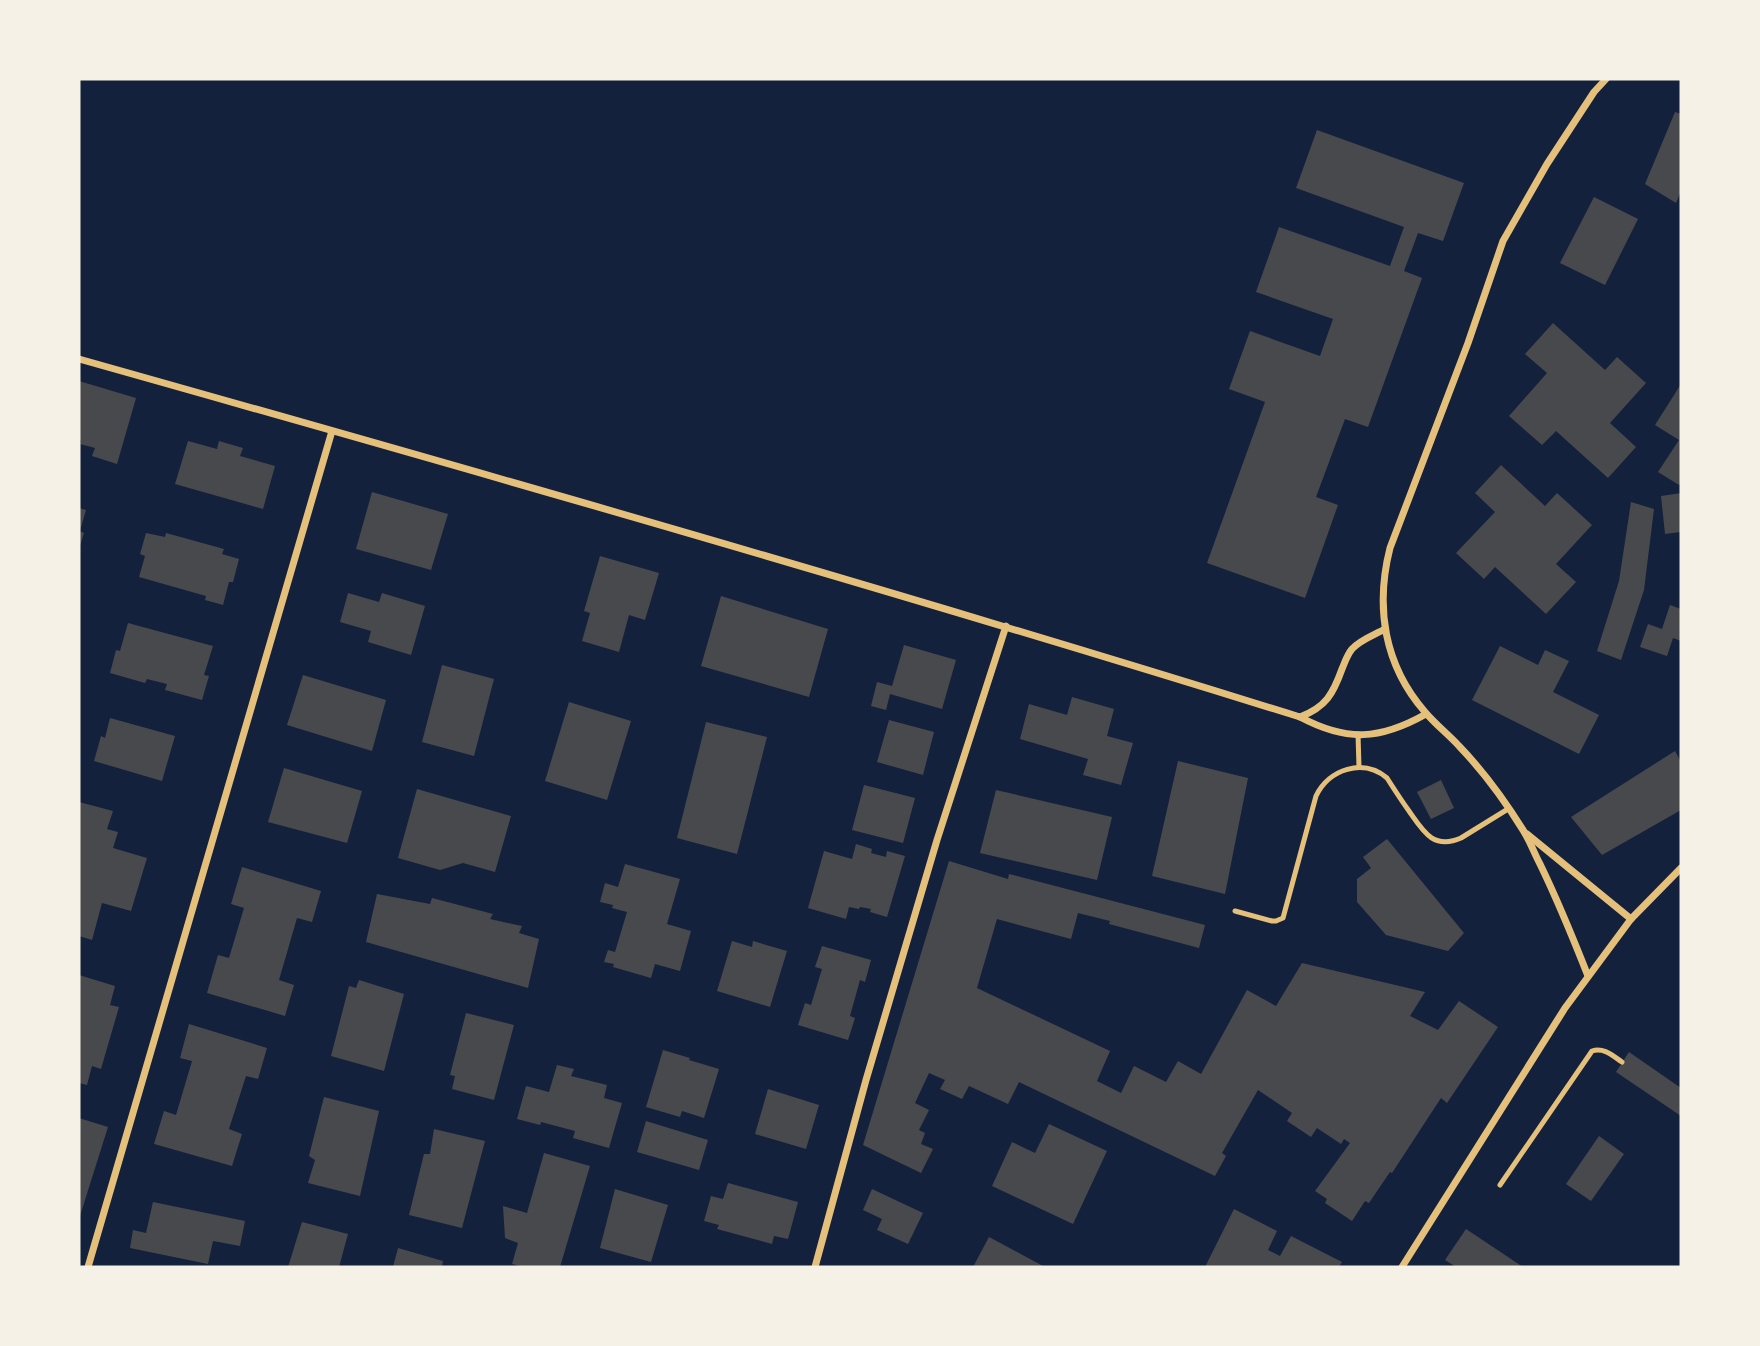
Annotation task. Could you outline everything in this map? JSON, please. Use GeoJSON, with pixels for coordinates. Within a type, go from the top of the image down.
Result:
{"type":"FeatureCollection","features":[{"type":"Feature","properties":{"kind":"street"},"geometry":{"type":"LineString","coordinates":[[1588,976],[1559,904],[1524,832],[1460,746],[1414,699],[1395,666],[1385,629],[1382,588],[1390,548],[1443,411],[1503,241],[1547,164],[1594,92],[1606,79]]}},
{"type":"Feature","properties":{"kind":"street"},"geometry":{"type":"LineString","coordinates":[[79,359],[1006,626],[1300,717],[1322,729],[1340,733],[1376,733],[1394,730],[1426,714]]}},
{"type":"Feature","properties":{"kind":"street"},"geometry":{"type":"LineString","coordinates":[[88,1267],[332,430]]}},
{"type":"Feature","properties":{"kind":"street"},"geometry":{"type":"LineString","coordinates":[[815,1267],[866,1080],[933,853],[1006,626]]}},
{"type":"Feature","properties":{"kind":"street"},"geometry":{"type":"LineString","coordinates":[[1300,717],[1311,713],[1327,700],[1350,651],[1385,629]]}},
{"type":"Feature","properties":{"kind":"street"},"geometry":{"type":"LineString","coordinates":[[1524,832],[1631,919]]}},
{"type":"Feature","properties":{"kind":"street"},"geometry":{"type":"LineString","coordinates":[[1402,1267],[1565,1008],[1631,919],[1681,868]]}},
{"type":"Feature","properties":{"kind":"lane"},"geometry":{"type":"LineString","coordinates":[[1358,734],[1359,766]]}},
{"type":"Feature","properties":{"kind":"lane"},"geometry":{"type":"LineString","coordinates":[[1235,911],[1276,922],[1283,918],[1320,788],[1333,776],[1359,766],[1379,771],[1387,778],[1424,833],[1438,841],[1461,838],[1508,809]]}},
{"type":"Feature","properties":{"kind":"lane"},"geometry":{"type":"LineString","coordinates":[[1500,1185],[1592,1051],[1606,1051],[1622,1062]]}},
{"type":"Feature","properties":{"kind":"building"},"geometry":{"type":"Polygon","coordinates":[[[1675,112],[1681,114],[1681,191],[1676,203],[1645,184],[1675,112]]]}},
{"type":"Feature","properties":{"kind":"building"},"geometry":{"type":"Polygon","coordinates":[[[1317,130],[1464,183],[1443,241],[1418,233],[1404,271],[1422,278],[1368,427],[1345,419],[1316,497],[1338,505],[1305,598],[1207,563],[1265,402],[1229,389],[1250,331],[1320,356],[1333,319],[1256,292],[1279,227],[1390,266],[1404,227],[1296,188],[1317,130]]]}},
{"type":"Feature","properties":{"kind":"building"},"geometry":{"type":"Polygon","coordinates":[[[1594,197],[1638,219],[1605,285],[1560,263],[1594,197]]]}},
{"type":"Feature","properties":{"kind":"building"},"geometry":{"type":"Polygon","coordinates":[[[1553,323],[1605,370],[1617,357],[1646,383],[1610,423],[1636,447],[1608,478],[1556,431],[1542,445],[1509,416],[1547,373],[1525,354],[1553,323]]]}},
{"type":"Feature","properties":{"kind":"building"},"geometry":{"type":"Polygon","coordinates":[[[79,381],[136,398],[117,464],[92,456],[95,448],[80,444],[79,381]]]}},
{"type":"Feature","properties":{"kind":"building"},"geometry":{"type":"Polygon","coordinates":[[[1681,384],[1679,485],[1658,472],[1679,440],[1655,425],[1681,384]]]}},
{"type":"Feature","properties":{"kind":"building"},"geometry":{"type":"Polygon","coordinates":[[[188,441],[217,449],[219,441],[243,448],[240,456],[275,466],[263,509],[175,484],[188,441]]]}},
{"type":"Feature","properties":{"kind":"building"},"geometry":{"type":"Polygon","coordinates":[[[1501,465],[1545,506],[1557,493],[1592,525],[1556,564],[1576,582],[1546,614],[1495,567],[1484,579],[1456,553],[1495,512],[1475,493],[1501,465]]]}},
{"type":"Feature","properties":{"kind":"building"},"geometry":{"type":"Polygon","coordinates":[[[372,492],[448,514],[431,570],[356,549],[372,492]]]}},
{"type":"Feature","properties":{"kind":"building"},"geometry":{"type":"Polygon","coordinates":[[[1681,493],[1681,532],[1665,534],[1661,496],[1681,493]]]}},
{"type":"Feature","properties":{"kind":"building"},"geometry":{"type":"Polygon","coordinates":[[[1631,502],[1654,509],[1644,590],[1621,660],[1597,651],[1619,581],[1631,502]]]}},
{"type":"Feature","properties":{"kind":"building"},"geometry":{"type":"Polygon","coordinates":[[[79,508],[86,510],[80,531],[84,533],[79,549],[79,508]]]}},
{"type":"Feature","properties":{"kind":"building"},"geometry":{"type":"Polygon","coordinates":[[[146,533],[165,537],[166,533],[224,549],[222,554],[239,559],[223,605],[205,600],[206,596],[139,577],[145,556],[140,554],[146,533]]]}},
{"type":"Feature","properties":{"kind":"building"},"geometry":{"type":"Polygon","coordinates":[[[600,556],[659,573],[645,620],[629,615],[619,652],[582,641],[590,613],[584,611],[600,556]]]}},
{"type":"Feature","properties":{"kind":"building"},"geometry":{"type":"Polygon","coordinates":[[[348,593],[379,602],[382,593],[425,606],[411,655],[368,642],[371,631],[340,622],[348,593]]]}},
{"type":"Feature","properties":{"kind":"building"},"geometry":{"type":"Polygon","coordinates":[[[721,596],[828,629],[809,697],[701,666],[721,596]]]}},
{"type":"Feature","properties":{"kind":"building"},"geometry":{"type":"Polygon","coordinates":[[[1670,605],[1681,609],[1681,641],[1673,638],[1667,656],[1640,647],[1648,624],[1662,629],[1670,605]]]}},
{"type":"Feature","properties":{"kind":"building"},"geometry":{"type":"Polygon","coordinates":[[[128,623],[213,646],[204,675],[209,676],[202,700],[165,690],[167,684],[147,679],[145,683],[110,673],[116,650],[120,651],[128,623]]]}},
{"type":"Feature","properties":{"kind":"building"},"geometry":{"type":"Polygon","coordinates":[[[904,645],[956,660],[942,709],[890,694],[886,710],[871,706],[877,682],[892,686],[904,645]]]}},
{"type":"Feature","properties":{"kind":"building"},"geometry":{"type":"Polygon","coordinates":[[[1500,646],[1538,665],[1545,650],[1569,661],[1553,692],[1599,715],[1579,754],[1472,700],[1500,646]]]}},
{"type":"Feature","properties":{"kind":"building"},"geometry":{"type":"Polygon","coordinates":[[[442,665],[494,679],[474,756],[422,742],[442,665]]]}},
{"type":"Feature","properties":{"kind":"building"},"geometry":{"type":"Polygon","coordinates":[[[303,675],[386,700],[372,751],[287,725],[303,675]]]}},
{"type":"Feature","properties":{"kind":"building"},"geometry":{"type":"Polygon","coordinates":[[[1072,697],[1114,709],[1107,736],[1133,743],[1121,785],[1083,775],[1088,759],[1020,739],[1029,704],[1067,715],[1072,697]]]}},
{"type":"Feature","properties":{"kind":"building"},"geometry":{"type":"Polygon","coordinates":[[[569,702],[631,721],[607,800],[545,781],[569,702]]]}},
{"type":"Feature","properties":{"kind":"building"},"geometry":{"type":"Polygon","coordinates":[[[110,718],[175,736],[162,781],[94,761],[101,736],[105,738],[110,718]]]}},
{"type":"Feature","properties":{"kind":"building"},"geometry":{"type":"Polygon","coordinates":[[[889,720],[934,732],[923,775],[877,762],[889,720]]]}},
{"type":"Feature","properties":{"kind":"building"},"geometry":{"type":"Polygon","coordinates":[[[706,722],[767,737],[737,854],[677,838],[706,722]]]}},
{"type":"Feature","properties":{"kind":"building"},"geometry":{"type":"Polygon","coordinates":[[[1675,751],[1681,762],[1681,810],[1602,855],[1571,817],[1675,751]]]}},
{"type":"Feature","properties":{"kind":"building"},"geometry":{"type":"Polygon","coordinates":[[[1178,761],[1248,778],[1225,894],[1152,876],[1178,761]]]}},
{"type":"Feature","properties":{"kind":"building"},"geometry":{"type":"Polygon","coordinates":[[[284,768],[362,791],[347,843],[268,822],[284,768]]]}},
{"type":"Feature","properties":{"kind":"building"},"geometry":{"type":"Polygon","coordinates":[[[1441,780],[1454,808],[1431,819],[1417,792],[1441,780]]]}},
{"type":"Feature","properties":{"kind":"building"},"geometry":{"type":"Polygon","coordinates":[[[864,785],[915,798],[903,843],[852,830],[864,785]]]}},
{"type":"Feature","properties":{"kind":"building"},"geometry":{"type":"Polygon","coordinates":[[[417,789],[511,816],[495,872],[463,863],[440,870],[398,858],[417,789]]]}},
{"type":"Feature","properties":{"kind":"building"},"geometry":{"type":"Polygon","coordinates":[[[996,790],[1112,817],[1097,880],[980,853],[996,790]]]}},
{"type":"Feature","properties":{"kind":"building"},"geometry":{"type":"Polygon","coordinates":[[[79,802],[113,811],[107,829],[118,832],[113,848],[147,858],[131,911],[102,903],[92,940],[79,936],[79,802]]]}},
{"type":"Feature","properties":{"kind":"building"},"geometry":{"type":"Polygon","coordinates":[[[1387,839],[1464,933],[1448,951],[1386,935],[1357,902],[1357,879],[1371,868],[1363,857],[1387,839]]]}},
{"type":"Feature","properties":{"kind":"building"},"geometry":{"type":"Polygon","coordinates":[[[856,844],[872,849],[871,853],[886,857],[887,851],[905,856],[887,917],[860,907],[849,907],[846,919],[808,908],[824,851],[852,859],[856,844]]]}},
{"type":"Feature","properties":{"kind":"building"},"geometry":{"type":"Polygon","coordinates":[[[949,861],[1008,879],[1009,874],[1205,925],[1199,948],[1078,913],[1071,939],[997,919],[977,988],[1110,1051],[1097,1081],[1121,1093],[1134,1066],[1166,1082],[1178,1061],[1201,1074],[1247,990],[1276,1006],[1302,963],[1425,992],[1410,1016],[1438,1030],[1459,1001],[1498,1027],[1447,1103],[1441,1098],[1392,1173],[1390,1172],[1369,1203],[1365,1201],[1352,1221],[1325,1203],[1327,1199],[1315,1191],[1350,1143],[1344,1139],[1341,1144],[1317,1128],[1311,1137],[1287,1121],[1292,1113],[1258,1090],[1222,1153],[1226,1156],[1215,1176],[1019,1082],[1008,1104],[969,1086],[962,1099],[940,1089],[945,1080],[929,1073],[915,1103],[929,1110],[919,1130],[925,1133],[921,1144],[933,1149],[921,1173],[863,1145],[949,861]]]}},
{"type":"Feature","properties":{"kind":"building"},"geometry":{"type":"Polygon","coordinates":[[[625,864],[680,879],[667,924],[691,931],[680,971],[655,964],[651,978],[604,962],[608,950],[615,952],[627,912],[600,902],[605,883],[618,887],[625,864]]]}},
{"type":"Feature","properties":{"kind":"building"},"geometry":{"type":"Polygon","coordinates":[[[242,867],[321,891],[312,922],[297,918],[279,980],[294,985],[285,1016],[207,993],[218,955],[229,958],[244,908],[231,904],[242,867]]]}},
{"type":"Feature","properties":{"kind":"building"},"geometry":{"type":"Polygon","coordinates":[[[377,894],[430,904],[432,898],[493,914],[490,919],[522,926],[519,933],[539,939],[528,988],[366,942],[377,894]]]}},
{"type":"Feature","properties":{"kind":"building"},"geometry":{"type":"Polygon","coordinates":[[[732,941],[752,947],[753,941],[787,951],[770,1007],[717,991],[732,941]]]}},
{"type":"Feature","properties":{"kind":"building"},"geometry":{"type":"Polygon","coordinates":[[[822,946],[871,960],[865,982],[860,980],[850,1016],[855,1018],[848,1040],[798,1025],[805,1003],[811,1005],[822,969],[815,967],[822,946]]]}},
{"type":"Feature","properties":{"kind":"building"},"geometry":{"type":"Polygon","coordinates":[[[79,975],[115,986],[110,1005],[119,1007],[101,1069],[92,1066],[87,1085],[79,1083],[79,975]]]}},
{"type":"Feature","properties":{"kind":"building"},"geometry":{"type":"Polygon","coordinates":[[[359,980],[404,994],[384,1071],[331,1056],[349,986],[356,988],[359,980]]]}},
{"type":"Feature","properties":{"kind":"building"},"geometry":{"type":"Polygon","coordinates":[[[466,1013],[514,1025],[494,1100],[452,1089],[455,1076],[450,1075],[466,1013]]]}},
{"type":"Feature","properties":{"kind":"building"},"geometry":{"type":"Polygon","coordinates":[[[189,1024],[267,1048],[258,1079],[246,1076],[229,1129],[242,1134],[232,1166],[154,1144],[164,1111],[176,1115],[192,1061],[180,1058],[189,1024]]]}},
{"type":"Feature","properties":{"kind":"building"},"geometry":{"type":"Polygon","coordinates":[[[663,1050],[719,1069],[704,1118],[682,1111],[680,1117],[646,1107],[663,1050]]]}},
{"type":"Feature","properties":{"kind":"building"},"geometry":{"type":"Polygon","coordinates":[[[1629,1052],[1681,1088],[1681,1116],[1616,1072],[1629,1052]]]}},
{"type":"Feature","properties":{"kind":"building"},"geometry":{"type":"Polygon","coordinates":[[[557,1065],[574,1069],[571,1076],[607,1085],[604,1098],[622,1103],[609,1148],[573,1138],[575,1131],[517,1119],[526,1086],[549,1092],[557,1065]]]}},
{"type":"Feature","properties":{"kind":"building"},"geometry":{"type":"Polygon","coordinates":[[[768,1089],[819,1105],[806,1149],[755,1134],[768,1089]]]}},
{"type":"Feature","properties":{"kind":"building"},"geometry":{"type":"Polygon","coordinates":[[[324,1097],[379,1111],[360,1196],[308,1183],[315,1160],[309,1156],[324,1097]]]}},
{"type":"Feature","properties":{"kind":"building"},"geometry":{"type":"Polygon","coordinates":[[[79,1118],[108,1127],[79,1219],[79,1118]]]}},
{"type":"Feature","properties":{"kind":"building"},"geometry":{"type":"Polygon","coordinates":[[[646,1121],[708,1140],[699,1170],[637,1152],[646,1121]]]}},
{"type":"Feature","properties":{"kind":"building"},"geometry":{"type":"Polygon","coordinates":[[[1049,1124],[1107,1151],[1073,1224],[992,1186],[1012,1142],[1035,1153],[1049,1124]]]}},
{"type":"Feature","properties":{"kind":"building"},"geometry":{"type":"Polygon","coordinates":[[[434,1129],[485,1141],[462,1228],[409,1215],[424,1154],[430,1154],[434,1129]]]}},
{"type":"Feature","properties":{"kind":"building"},"geometry":{"type":"Polygon","coordinates":[[[1599,1136],[1624,1154],[1591,1201],[1566,1184],[1599,1136]]]}},
{"type":"Feature","properties":{"kind":"building"},"geometry":{"type":"Polygon","coordinates":[[[544,1153],[590,1166],[560,1267],[523,1267],[512,1264],[518,1243],[505,1238],[503,1206],[527,1213],[544,1153]]]}},
{"type":"Feature","properties":{"kind":"building"},"geometry":{"type":"Polygon","coordinates":[[[728,1183],[798,1202],[788,1239],[774,1236],[772,1244],[717,1229],[719,1225],[704,1221],[711,1196],[723,1199],[728,1183]]]}},
{"type":"Feature","properties":{"kind":"building"},"geometry":{"type":"Polygon","coordinates":[[[615,1189],[668,1205],[651,1262],[600,1248],[615,1189]]]}},
{"type":"Feature","properties":{"kind":"building"},"geometry":{"type":"Polygon","coordinates":[[[872,1189],[923,1213],[908,1244],[877,1230],[882,1219],[863,1210],[872,1189]]]}},
{"type":"Feature","properties":{"kind":"building"},"geometry":{"type":"Polygon","coordinates":[[[153,1202],[245,1221],[240,1246],[213,1241],[208,1264],[130,1248],[133,1230],[146,1233],[153,1202]]]}},
{"type":"Feature","properties":{"kind":"building"},"geometry":{"type":"Polygon","coordinates":[[[1234,1209],[1277,1231],[1268,1250],[1280,1256],[1291,1236],[1342,1262],[1339,1267],[1205,1267],[1234,1209]]]}},
{"type":"Feature","properties":{"kind":"building"},"geometry":{"type":"Polygon","coordinates":[[[302,1222],[348,1234],[339,1267],[288,1267],[302,1222]]]}},
{"type":"Feature","properties":{"kind":"building"},"geometry":{"type":"Polygon","coordinates":[[[1466,1229],[1523,1267],[1456,1267],[1445,1260],[1466,1229]]]}},
{"type":"Feature","properties":{"kind":"building"},"geometry":{"type":"Polygon","coordinates":[[[989,1237],[1045,1267],[973,1267],[989,1237]]]}},
{"type":"Feature","properties":{"kind":"building"},"geometry":{"type":"Polygon","coordinates":[[[398,1248],[443,1261],[442,1267],[393,1267],[398,1248]]]}}]}
